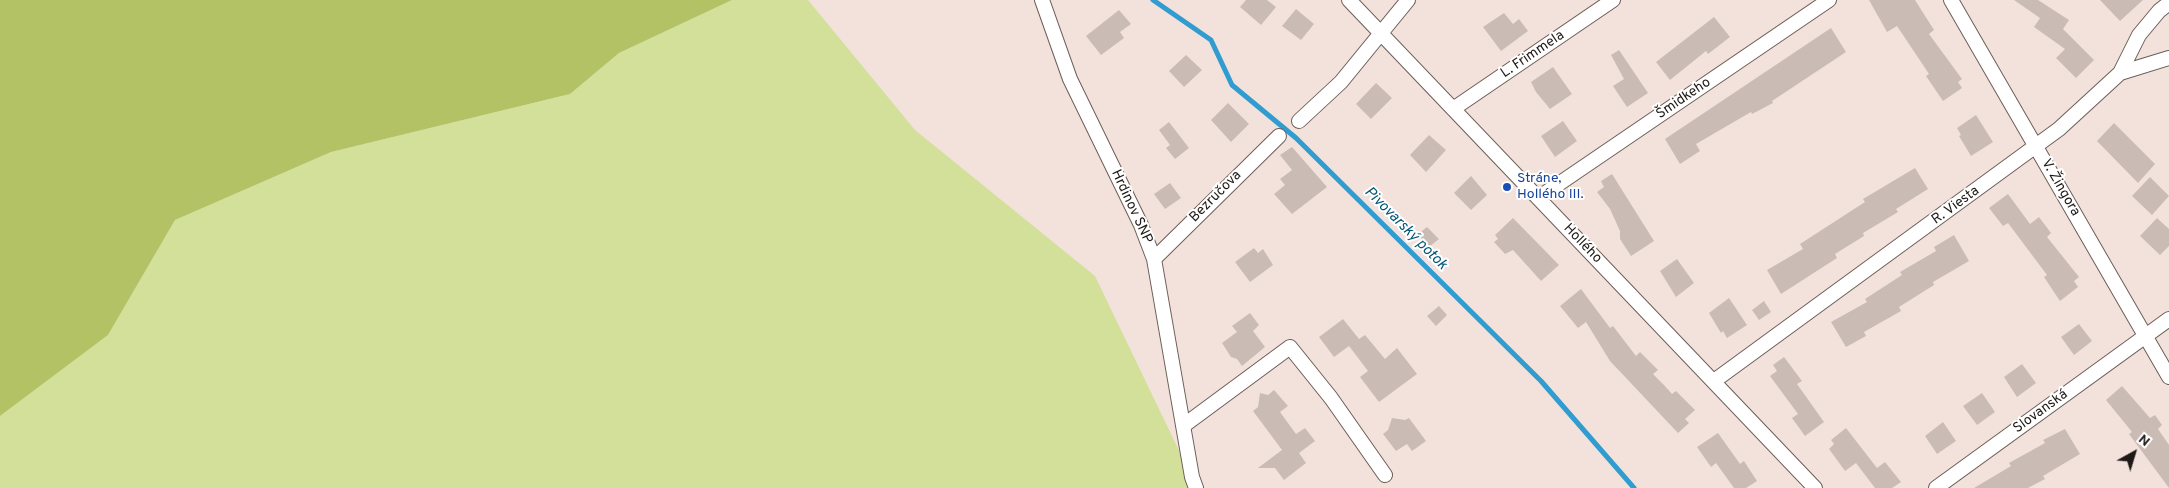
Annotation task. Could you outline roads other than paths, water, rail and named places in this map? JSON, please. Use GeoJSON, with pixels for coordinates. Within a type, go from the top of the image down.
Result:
{"type":"FeatureCollection","features":[{"type":"Feature","properties":{"kind":"street","name":"Hrdinov SNP"},"geometry":{"type":"LineString","coordinates":[[1042,0],[1070,79],[1141,225],[1154,258],[1192,477],[1196,488]]}},
{"type":"Feature","properties":{"kind":"street","name":"Hollého"},"geometry":{"type":"LineString","coordinates":[[1349,0],[1815,488]]}},
{"type":"Feature","properties":{"kind":"street"},"geometry":{"type":"LineString","coordinates":[[1299,121],[1341,82],[1408,0]]}},
{"type":"Feature","properties":{"kind":"street","name":"L. Frimmela"},"geometry":{"type":"LineString","coordinates":[[1453,109],[1613,0]]}},
{"type":"Feature","properties":{"kind":"street","name":"Šmidkeho"},"geometry":{"type":"LineString","coordinates":[[1538,198],[1829,0]]}},
{"type":"Feature","properties":{"kind":"street","name":"V. Žingora"},"geometry":{"type":"LineString","coordinates":[[1951,0],[2169,377]]}},
{"type":"Feature","properties":{"kind":"street","name":"R. Viesta"},"geometry":{"type":"LineString","coordinates":[[1714,381],[2036,147],[2120,73],[2138,35],[2159,11],[2169,3]]}},
{"type":"Feature","properties":{"kind":"street"},"geometry":{"type":"LineString","coordinates":[[2120,73],[2169,58]]}},
{"type":"Feature","properties":{"kind":"street","name":"Bezručova"},"geometry":{"type":"LineString","coordinates":[[1154,258],[1266,146],[1279,136]]}},
{"type":"Feature","properties":{"kind":"street","name":"Slovanská"},"geometry":{"type":"LineString","coordinates":[[1936,488],[2169,320]]}},
{"type":"Feature","properties":{"kind":"street"},"geometry":{"type":"LineString","coordinates":[[1183,426],[1290,347],[1331,398],[1385,474]]}},
{"type":"Feature","properties":{"kind":"waterway","name":"Pivovarský potok"},"geometry":{"type":"LineString","coordinates":[[1153,0],[1211,40],[1232,85],[1296,138],[1541,381],[1634,488]]}},
{"type":"Feature","properties":{"kind":"place","name":"Stráne, Hollého III."},"geometry":{"type":"Point","coordinates":[1507,187]}}]}
